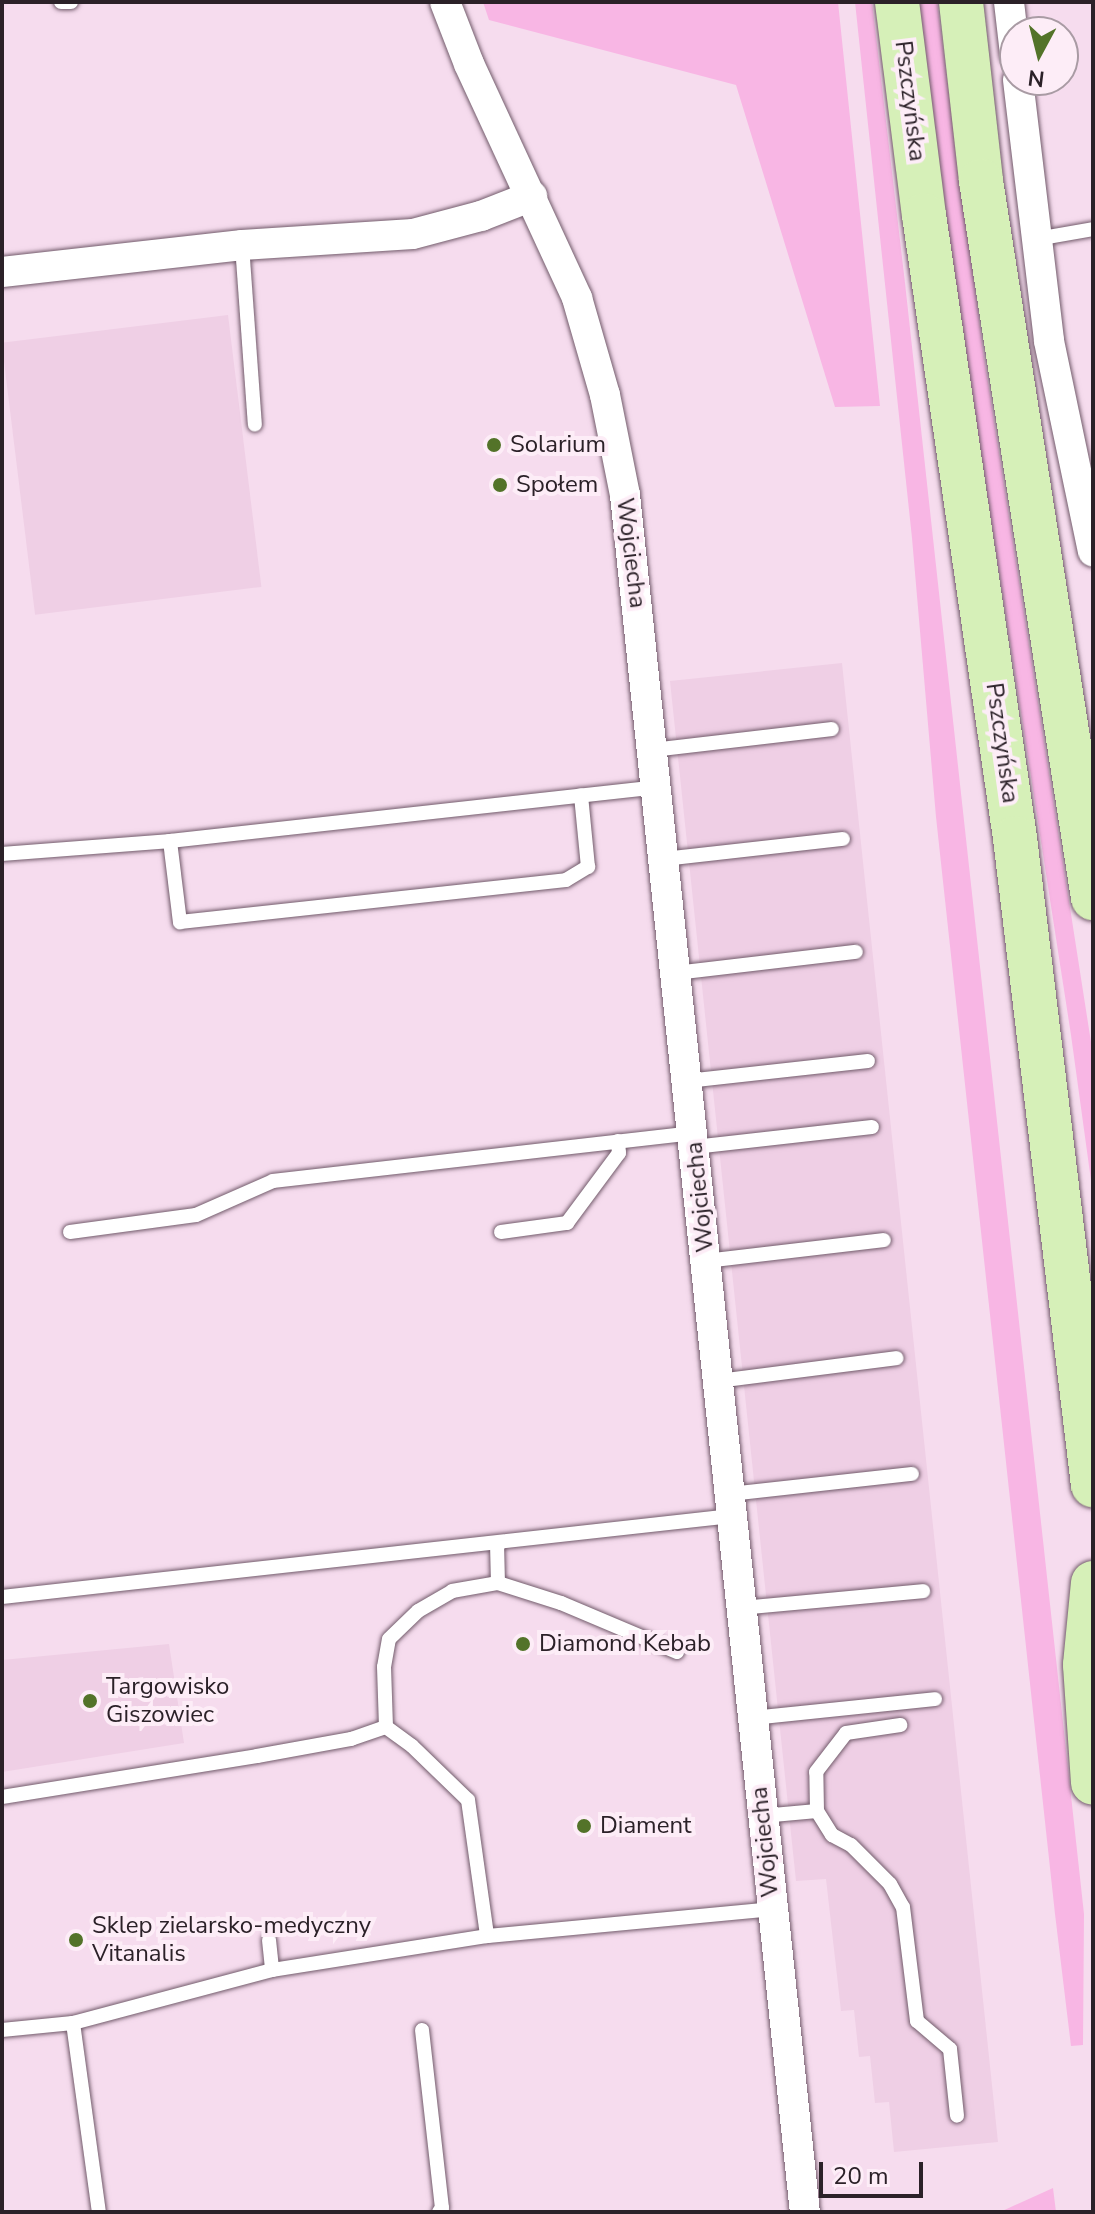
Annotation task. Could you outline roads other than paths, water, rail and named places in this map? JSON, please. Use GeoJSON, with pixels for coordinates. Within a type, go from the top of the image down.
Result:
{"type":"FeatureCollection","features":[{"type":"Feature","properties":{"kind":"main road","name":"Pszczyńska"},"geometry":{"type":"LineString","coordinates":[[897,2],[924,215],[1013,823],[1093,1485]]}},
{"type":"Feature","properties":{"kind":"main road"},"geometry":{"type":"LineString","coordinates":[[961,2],[985,211],[1093,898]]}},
{"type":"Feature","properties":{"kind":"main road"},"geometry":{"type":"LineString","coordinates":[[1093,1583],[1085,1665],[1093,1783]]}},
{"type":"Feature","properties":{"kind":"street","name":"Wojciecha"},"geometry":{"type":"LineString","coordinates":[[445,2],[469,64],[577,298],[616,444],[638,599],[805,2212]]}},
{"type":"Feature","properties":{"kind":"street"},"geometry":{"type":"LineString","coordinates":[[1020,96],[1049,341],[1093,551]]}},
{"type":"Feature","properties":{"kind":"street"},"geometry":{"type":"LineString","coordinates":[[2,272],[242,245],[413,234],[481,216],[532,196]]}},
{"type":"Feature","properties":{"kind":"lane"},"geometry":{"type":"LineString","coordinates":[[61,2],[71,2]]}},
{"type":"Feature","properties":{"kind":"lane"},"geometry":{"type":"LineString","coordinates":[[1037,239],[1093,229]]}},
{"type":"Feature","properties":{"kind":"lane"},"geometry":{"type":"LineString","coordinates":[[242,245],[255,425]]}},
{"type":"Feature","properties":{"kind":"lane"},"geometry":{"type":"LineString","coordinates":[[653,750],[832,729]]}},
{"type":"Feature","properties":{"kind":"lane"},"geometry":{"type":"LineString","coordinates":[[2,854],[170,841],[657,787]]}},
{"type":"Feature","properties":{"kind":"lane"},"geometry":{"type":"LineString","coordinates":[[170,841],[180,922],[566,880],[588,867],[581,795]]}},
{"type":"Feature","properties":{"kind":"lane"},"geometry":{"type":"LineString","coordinates":[[664,859],[843,839]]}},
{"type":"Feature","properties":{"kind":"lane"},"geometry":{"type":"LineString","coordinates":[[676,973],[856,952]]}},
{"type":"Feature","properties":{"kind":"lane"},"geometry":{"type":"LineString","coordinates":[[687,1081],[868,1061]]}},
{"type":"Feature","properties":{"kind":"lane"},"geometry":{"type":"LineString","coordinates":[[70,1232],[196,1215],[273,1181],[618,1141],[694,1140],[872,1127]]}},
{"type":"Feature","properties":{"kind":"lane"},"geometry":{"type":"LineString","coordinates":[[501,1232],[567,1223],[619,1153],[618,1141]]}},
{"type":"Feature","properties":{"kind":"lane"},"geometry":{"type":"LineString","coordinates":[[706,1261],[884,1240]]}},
{"type":"Feature","properties":{"kind":"lane"},"geometry":{"type":"LineString","coordinates":[[718,1381],[897,1358]]}},
{"type":"Feature","properties":{"kind":"lane"},"geometry":{"type":"LineString","coordinates":[[2,1597],[497,1543],[912,1474]]}},
{"type":"Feature","properties":{"kind":"lane"},"geometry":{"type":"LineString","coordinates":[[497,1543],[498,1583]]}},
{"type":"Feature","properties":{"kind":"lane"},"geometry":{"type":"LineString","coordinates":[[386,1727],[384,1667],[389,1639],[418,1611],[452,1591],[498,1583],[561,1603],[677,1652]]}},
{"type":"Feature","properties":{"kind":"lane"},"geometry":{"type":"LineString","coordinates":[[741,1608],[923,1591]]}},
{"type":"Feature","properties":{"kind":"lane"},"geometry":{"type":"LineString","coordinates":[[752,1718],[935,1699]]}},
{"type":"Feature","properties":{"kind":"lane"},"geometry":{"type":"LineString","coordinates":[[900,1725],[846,1733],[816,1772],[817,1811],[832,1835],[851,1845],[890,1884],[903,1907],[917,2021],[950,2049],[957,2116]]}},
{"type":"Feature","properties":{"kind":"lane"},"geometry":{"type":"LineString","coordinates":[[2,1797],[351,1739],[386,1727]]}},
{"type":"Feature","properties":{"kind":"lane"},"geometry":{"type":"LineString","coordinates":[[386,1727],[412,1746],[468,1800],[487,1936]]}},
{"type":"Feature","properties":{"kind":"lane"},"geometry":{"type":"LineString","coordinates":[[762,1816],[817,1811]]}},
{"type":"Feature","properties":{"kind":"lane"},"geometry":{"type":"LineString","coordinates":[[2,2030],[73,2023],[272,1970],[487,1936],[772,1909]]}},
{"type":"Feature","properties":{"kind":"lane"},"geometry":{"type":"LineString","coordinates":[[269,1940],[272,1970]]}},
{"type":"Feature","properties":{"kind":"lane"},"geometry":{"type":"LineString","coordinates":[[73,2023],[99,2212]]}},
{"type":"Feature","properties":{"kind":"lane"},"geometry":{"type":"LineString","coordinates":[[422,2030],[442,2208],[439,2212]]}},
{"type":"Feature","properties":{"kind":"place","name":"Solarium"},"geometry":{"type":"Point","coordinates":[494,445]}},
{"type":"Feature","properties":{"kind":"place","name":"Społem"},"geometry":{"type":"Point","coordinates":[500,485]}},
{"type":"Feature","properties":{"kind":"place","name":"Diamond Kebab"},"geometry":{"type":"Point","coordinates":[523,1644]}},
{"type":"Feature","properties":{"kind":"place","name":"Targowisko Giszowiec"},"geometry":{"type":"Point","coordinates":[90,1701]}},
{"type":"Feature","properties":{"kind":"place","name":"Diament"},"geometry":{"type":"Point","coordinates":[584,1826]}},
{"type":"Feature","properties":{"kind":"place","name":"Sklep zielarsko-medyczny Vitanalis"},"geometry":{"type":"Point","coordinates":[76,1940]}}]}
